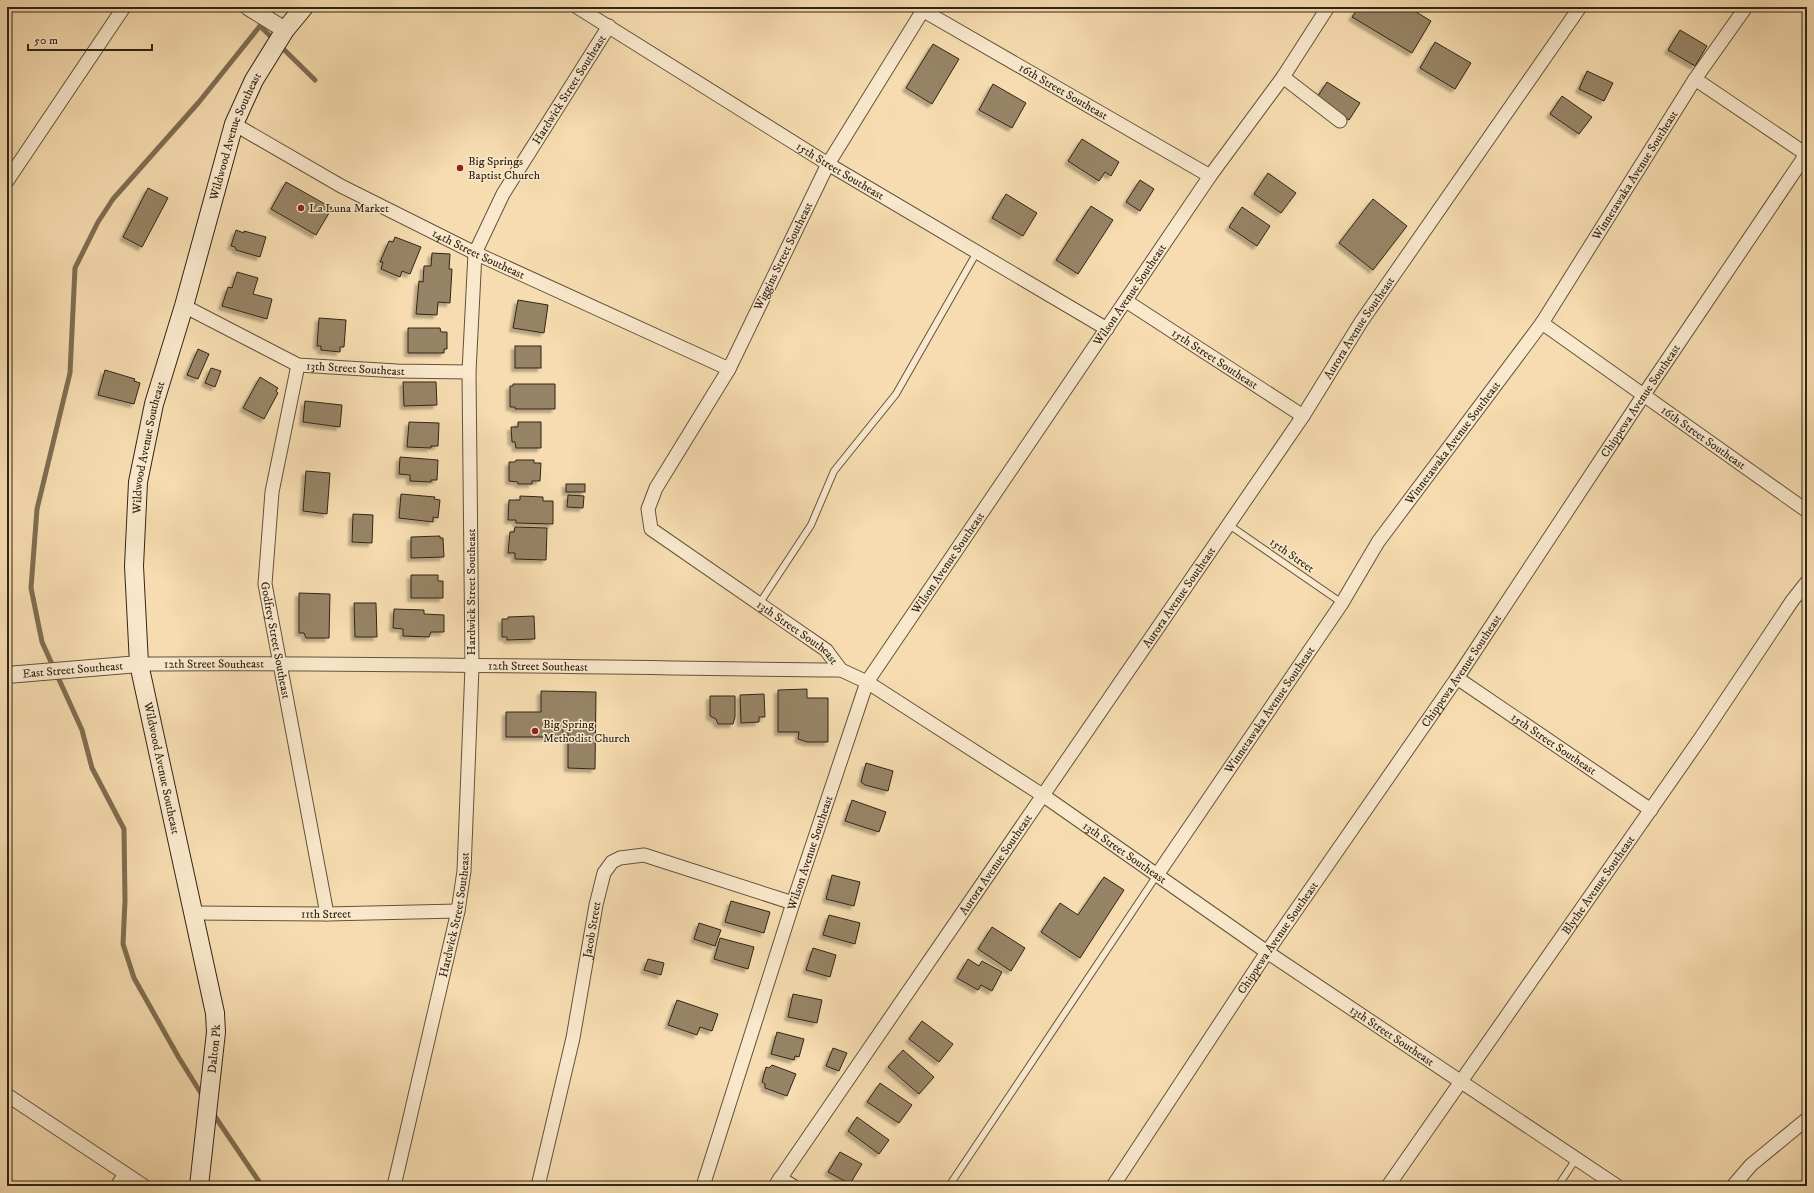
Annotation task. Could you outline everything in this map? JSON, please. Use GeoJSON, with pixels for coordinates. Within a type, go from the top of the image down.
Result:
{"type":"FeatureCollection","features":[{"type":"Feature","properties":{"kind":"main road","name":"Wildwood Avenue Southeast"},"geometry":{"type":"LineString","coordinates":[[194,913],[139,664],[134,566],[138,482],[154,404],[184,306],[234,124],[254,80],[285,30],[304,7]]}},
{"type":"Feature","properties":{"kind":"main road","name":"Dalton Pk"},"geometry":{"type":"LineString","coordinates":[[194,913],[211,992],[216,1032],[199,1186]]}},
{"type":"Feature","properties":{"kind":"street"},"geometry":{"type":"LineString","coordinates":[[7,181],[124,7]]}},
{"type":"Feature","properties":{"kind":"street"},"geometry":{"type":"LineString","coordinates":[[248,7],[285,30]]}},
{"type":"Feature","properties":{"kind":"street","name":"15th Street Southeast"},"geometry":{"type":"LineString","coordinates":[[577,7],[828,164],[1107,329]]}},
{"type":"Feature","properties":{"kind":"street","name":"Wilson Avenue Southeast"},"geometry":{"type":"LineString","coordinates":[[703,1186],[793,903],[867,682],[1210,176],[1282,77],[1328,7]]}},
{"type":"Feature","properties":{"kind":"street","name":"Aurora Avenue Southeast"},"geometry":{"type":"LineString","coordinates":[[778,1182],[1303,416],[1361,322],[1580,7]]}},
{"type":"Feature","properties":{"kind":"street","name":"Winnetawaka Avenue Southeast"},"geometry":{"type":"LineString","coordinates":[[1157,875],[1342,603],[1378,542],[1542,323],[1695,79],[1746,7]]}},
{"type":"Feature","properties":{"kind":"street","name":"Wiggins Street Southeast"},"geometry":{"type":"LineString","coordinates":[[648,509],[656,488],[729,369],[828,164],[921,8]]}},
{"type":"Feature","properties":{"kind":"street","name":"16th Street Southeast"},"geometry":{"type":"LineString","coordinates":[[921,8],[1210,176]]}},
{"type":"Feature","properties":{"kind":"street","name":"Hardwick Street Southeast"},"geometry":{"type":"LineString","coordinates":[[394,1186],[458,911],[464,870],[472,667],[470,372],[475,253],[503,194],[609,26]]}},
{"type":"Feature","properties":{"kind":"street"},"geometry":{"type":"LineString","coordinates":[[1282,77],[1340,121]]}},
{"type":"Feature","properties":{"kind":"street"},"geometry":{"type":"LineString","coordinates":[[1695,79],[1806,153]]}},
{"type":"Feature","properties":{"kind":"street","name":"14th Street Southeast"},"geometry":{"type":"LineString","coordinates":[[234,124],[340,186],[475,253],[729,369]]}},
{"type":"Feature","properties":{"kind":"street","name":"Chippewa Avenue Southeast"},"geometry":{"type":"LineString","coordinates":[[1113,1186],[1267,952],[1457,678],[1643,396],[1806,153]]}},
{"type":"Feature","properties":{"kind":"street","name":"15th Street Southeast"},"geometry":{"type":"LineString","coordinates":[[1126,301],[1303,416]]}},
{"type":"Feature","properties":{"kind":"street","name":"13th Street Southeast"},"geometry":{"type":"LineString","coordinates":[[184,306],[298,365],[397,371],[470,372]]}},
{"type":"Feature","properties":{"kind":"street","name":"16th Street Southeast"},"geometry":{"type":"LineString","coordinates":[[1542,323],[1807,511]]}},
{"type":"Feature","properties":{"kind":"street","name":"Godfrey Street Southeast"},"geometry":{"type":"LineString","coordinates":[[298,365],[272,492],[265,584],[327,914]]}},
{"type":"Feature","properties":{"kind":"street","name":"13th Street Southeast"},"geometry":{"type":"LineString","coordinates":[[648,509],[651,529],[826,650],[841,670],[867,682],[1044,796],[1267,952],[1617,1186]]}},
{"type":"Feature","properties":{"kind":"street","name":"Blythe Avenue Southeast"},"geometry":{"type":"LineString","coordinates":[[1388,1186],[1651,810],[1792,601],[1807,582]]}},
{"type":"Feature","properties":{"kind":"street","name":"12th Street Southeast"},"geometry":{"type":"LineString","coordinates":[[139,664],[280,663],[472,667],[841,670]]}},
{"type":"Feature","properties":{"kind":"street","name":"East Street Southeast"},"geometry":{"type":"LineString","coordinates":[[7,675],[139,664]]}},
{"type":"Feature","properties":{"kind":"street","name":"15th Street Southeast"},"geometry":{"type":"LineString","coordinates":[[1457,678],[1651,810]]}},
{"type":"Feature","properties":{"kind":"street","name":"Jacob Street"},"geometry":{"type":"LineString","coordinates":[[538,1186],[573,1038],[596,905],[604,873],[612,862],[632,856],[644,856],[793,903]]}},
{"type":"Feature","properties":{"kind":"street","name":"11th Street"},"geometry":{"type":"LineString","coordinates":[[194,913],[327,914],[458,911]]}},
{"type":"Feature","properties":{"kind":"street"},"geometry":{"type":"LineString","coordinates":[[8,1097],[144,1186]]}},
{"type":"Feature","properties":{"kind":"street"},"geometry":{"type":"LineString","coordinates":[[1733,1186],[1752,1165],[1807,1118]]}},
{"type":"Feature","properties":{"kind":"street"},"geometry":{"type":"LineString","coordinates":[[117,1186],[125,1174]]}},
{"type":"Feature","properties":{"kind":"street"},"geometry":{"type":"LineString","coordinates":[[778,1182],[793,1186]]}},
{"type":"Feature","properties":{"kind":"lane"},"geometry":{"type":"LineString","coordinates":[[759,604],[811,525],[834,472],[896,394],[977,252]]}},
{"type":"Feature","properties":{"kind":"lane","name":"15th Street"},"geometry":{"type":"LineString","coordinates":[[1229,525],[1342,603]]}},
{"type":"Feature","properties":{"kind":"lane"},"geometry":{"type":"LineString","coordinates":[[949,1186],[1157,875]]}},
{"type":"Feature","properties":{"kind":"lane"},"geometry":{"type":"LineString","coordinates":[[1558,1186],[1576,1159]]}},
{"type":"Feature","properties":{"kind":"building"},"geometry":{"type":"Polygon","coordinates":[[[1359,7],[1408,7],[1431,21],[1412,53],[1352,17],[1359,7]]]}},
{"type":"Feature","properties":{"kind":"building"},"geometry":{"type":"Polygon","coordinates":[[[1680,30],[1707,46],[1695,66],[1668,50],[1680,30]]]}},
{"type":"Feature","properties":{"kind":"building"},"geometry":{"type":"Polygon","coordinates":[[[1435,42],[1471,63],[1455,89],[1420,68],[1435,42]]]}},
{"type":"Feature","properties":{"kind":"building"},"geometry":{"type":"Polygon","coordinates":[[[933,44],[959,59],[932,104],[906,88],[933,44]]]}},
{"type":"Feature","properties":{"kind":"building"},"geometry":{"type":"Polygon","coordinates":[[[1587,71],[1613,83],[1604,101],[1579,89],[1587,71]]]}},
{"type":"Feature","properties":{"kind":"building"},"geometry":{"type":"Polygon","coordinates":[[[1327,82],[1360,103],[1349,120],[1316,99],[1327,82]]]}},
{"type":"Feature","properties":{"kind":"building"},"geometry":{"type":"Polygon","coordinates":[[[993,84],[1026,103],[1012,128],[979,110],[993,84]]]}},
{"type":"Feature","properties":{"kind":"building"},"geometry":{"type":"Polygon","coordinates":[[[1562,96],[1592,117],[1579,134],[1550,114],[1562,96]]]}},
{"type":"Feature","properties":{"kind":"building"},"geometry":{"type":"Polygon","coordinates":[[[1082,139],[1119,162],[1111,176],[1105,172],[1099,181],[1068,161],[1082,139]]]}},
{"type":"Feature","properties":{"kind":"building"},"geometry":{"type":"Polygon","coordinates":[[[1268,173],[1296,193],[1281,213],[1254,194],[1268,173]]]}},
{"type":"Feature","properties":{"kind":"building"},"geometry":{"type":"Polygon","coordinates":[[[1140,180],[1154,189],[1140,211],[1126,202],[1140,180]]]}},
{"type":"Feature","properties":{"kind":"building","name":"La Luna Market"},"geometry":{"type":"Polygon","coordinates":[[[286,182],[332,208],[316,235],[271,209],[286,182]]]}},
{"type":"Feature","properties":{"kind":"building"},"geometry":{"type":"Polygon","coordinates":[[[148,188],[168,198],[142,247],[123,237],[148,188]]]}},
{"type":"Feature","properties":{"kind":"building"},"geometry":{"type":"Polygon","coordinates":[[[1006,194],[1037,213],[1023,236],[992,218],[1006,194]]]}},
{"type":"Feature","properties":{"kind":"building"},"geometry":{"type":"Polygon","coordinates":[[[1373,199],[1407,226],[1373,270],[1339,243],[1373,199]]]}},
{"type":"Feature","properties":{"kind":"building"},"geometry":{"type":"Polygon","coordinates":[[[1091,206],[1113,220],[1078,274],[1056,260],[1091,206]]]}},
{"type":"Feature","properties":{"kind":"building"},"geometry":{"type":"Polygon","coordinates":[[[1242,207],[1270,226],[1257,246],[1229,227],[1242,207]]]}},
{"type":"Feature","properties":{"kind":"building"},"geometry":{"type":"Polygon","coordinates":[[[236,230],[266,237],[260,257],[236,250],[235,247],[231,246],[236,230]]]}},
{"type":"Feature","properties":{"kind":"building"},"geometry":{"type":"Polygon","coordinates":[[[395,237],[421,247],[410,274],[402,271],[400,277],[381,269],[383,262],[380,262],[389,241],[393,242],[395,237]]]}},
{"type":"Feature","properties":{"kind":"building"},"geometry":{"type":"Polygon","coordinates":[[[432,253],[450,254],[449,269],[452,269],[450,303],[438,302],[437,315],[416,314],[419,281],[423,282],[424,266],[431,266],[432,253]]]}},
{"type":"Feature","properties":{"kind":"building"},"geometry":{"type":"Polygon","coordinates":[[[237,272],[258,278],[253,294],[272,299],[267,319],[222,306],[228,287],[232,288],[237,272]]]}},
{"type":"Feature","properties":{"kind":"building"},"geometry":{"type":"Polygon","coordinates":[[[518,300],[548,305],[544,333],[513,328],[518,300]]]}},
{"type":"Feature","properties":{"kind":"building"},"geometry":{"type":"Polygon","coordinates":[[[319,318],[346,320],[344,347],[340,347],[340,352],[321,350],[321,346],[317,346],[319,318]]]}},
{"type":"Feature","properties":{"kind":"building"},"geometry":{"type":"Polygon","coordinates":[[[408,328],[440,328],[441,332],[447,332],[447,349],[444,349],[444,353],[408,353],[408,328]]]}},
{"type":"Feature","properties":{"kind":"building"},"geometry":{"type":"Polygon","coordinates":[[[515,346],[541,346],[541,368],[515,368],[515,346]]]}},
{"type":"Feature","properties":{"kind":"building"},"geometry":{"type":"Polygon","coordinates":[[[198,349],[209,354],[198,379],[187,375],[198,349]]]}},
{"type":"Feature","properties":{"kind":"building"},"geometry":{"type":"Polygon","coordinates":[[[211,368],[221,371],[215,387],[205,383],[211,368]]]}},
{"type":"Feature","properties":{"kind":"building"},"geometry":{"type":"Polygon","coordinates":[[[105,370],[135,379],[134,381],[140,383],[134,404],[98,395],[105,370]]]}},
{"type":"Feature","properties":{"kind":"building"},"geometry":{"type":"Polygon","coordinates":[[[260,377],[278,388],[276,391],[278,393],[264,419],[243,408],[260,377]]]}},
{"type":"Feature","properties":{"kind":"building"},"geometry":{"type":"Polygon","coordinates":[[[403,382],[436,382],[437,405],[404,406],[403,382]]]}},
{"type":"Feature","properties":{"kind":"building"},"geometry":{"type":"Polygon","coordinates":[[[513,384],[555,384],[555,409],[515,409],[515,407],[510,407],[510,386],[513,386],[513,384]]]}},
{"type":"Feature","properties":{"kind":"building"},"geometry":{"type":"Polygon","coordinates":[[[305,401],[342,405],[340,427],[303,422],[305,401]]]}},
{"type":"Feature","properties":{"kind":"building"},"geometry":{"type":"Polygon","coordinates":[[[409,422],[439,423],[438,446],[431,446],[431,448],[407,447],[409,422]]]}},
{"type":"Feature","properties":{"kind":"building"},"geometry":{"type":"Polygon","coordinates":[[[518,422],[541,422],[541,448],[516,448],[515,442],[512,442],[511,427],[518,427],[518,422]]]}},
{"type":"Feature","properties":{"kind":"building"},"geometry":{"type":"Polygon","coordinates":[[[400,457],[438,460],[437,480],[431,480],[431,482],[410,481],[410,475],[399,474],[400,457]]]}},
{"type":"Feature","properties":{"kind":"building"},"geometry":{"type":"Polygon","coordinates":[[[516,460],[534,460],[534,463],[541,463],[540,481],[532,481],[532,484],[518,484],[518,482],[509,481],[509,462],[515,462],[516,460]]]}},
{"type":"Feature","properties":{"kind":"building"},"geometry":{"type":"Polygon","coordinates":[[[306,471],[330,473],[327,514],[303,511],[306,471]]]}},
{"type":"Feature","properties":{"kind":"building"},"geometry":{"type":"Polygon","coordinates":[[[566,484],[585,484],[585,492],[566,492],[566,484]]]}},
{"type":"Feature","properties":{"kind":"building"},"geometry":{"type":"Polygon","coordinates":[[[401,494],[435,497],[434,499],[440,500],[438,518],[433,517],[433,522],[399,518],[401,494]]]}},
{"type":"Feature","properties":{"kind":"building"},"geometry":{"type":"Polygon","coordinates":[[[568,495],[584,496],[583,508],[567,507],[568,495]]]}},
{"type":"Feature","properties":{"kind":"building"},"geometry":{"type":"Polygon","coordinates":[[[520,496],[543,497],[543,501],[553,501],[553,524],[516,523],[516,520],[508,520],[509,500],[520,500],[520,496]]]}},
{"type":"Feature","properties":{"kind":"building"},"geometry":{"type":"Polygon","coordinates":[[[353,514],[373,515],[372,543],[352,542],[353,514]]]}},
{"type":"Feature","properties":{"kind":"building"},"geometry":{"type":"Polygon","coordinates":[[[515,527],[547,528],[546,560],[515,559],[515,553],[508,553],[510,532],[514,532],[515,527]]]}},
{"type":"Feature","properties":{"kind":"building"},"geometry":{"type":"Polygon","coordinates":[[[440,536],[440,538],[443,538],[444,557],[411,558],[411,537],[440,536]]]}},
{"type":"Feature","properties":{"kind":"building"},"geometry":{"type":"Polygon","coordinates":[[[411,575],[438,575],[438,581],[443,581],[443,598],[411,598],[411,575]]]}},
{"type":"Feature","properties":{"kind":"building"},"geometry":{"type":"Polygon","coordinates":[[[299,593],[330,594],[329,638],[306,638],[304,633],[299,633],[299,593]]]}},
{"type":"Feature","properties":{"kind":"building"},"geometry":{"type":"Polygon","coordinates":[[[354,603],[376,603],[377,637],[355,637],[354,603]]]}},
{"type":"Feature","properties":{"kind":"building"},"geometry":{"type":"Polygon","coordinates":[[[394,609],[424,610],[424,614],[444,615],[444,632],[431,632],[429,637],[403,636],[403,629],[393,628],[394,609]]]}},
{"type":"Feature","properties":{"kind":"building"},"geometry":{"type":"Polygon","coordinates":[[[534,616],[535,639],[507,640],[507,637],[502,637],[502,619],[508,619],[508,617],[534,616]]]}},
{"type":"Feature","properties":{"kind":"building"},"geometry":{"type":"Polygon","coordinates":[[[807,689],[807,698],[828,698],[828,742],[807,742],[798,739],[799,732],[778,732],[778,690],[807,689]]]}},
{"type":"Feature","properties":{"kind":"building","name":"Big Spring Methodist Church"},"geometry":{"type":"Polygon","coordinates":[[[541,691],[596,692],[595,769],[568,768],[568,725],[563,725],[563,737],[506,737],[506,712],[541,712],[541,691]]]}},
{"type":"Feature","properties":{"kind":"building"},"geometry":{"type":"Polygon","coordinates":[[[764,694],[765,717],[759,717],[759,722],[741,723],[740,695],[764,694]]]}},
{"type":"Feature","properties":{"kind":"building"},"geometry":{"type":"Polygon","coordinates":[[[710,696],[735,696],[735,717],[733,724],[718,724],[716,719],[710,716],[710,696]]]}},
{"type":"Feature","properties":{"kind":"building"},"geometry":{"type":"Polygon","coordinates":[[[866,763],[893,771],[888,791],[865,785],[861,782],[866,763]]]}},
{"type":"Feature","properties":{"kind":"building"},"geometry":{"type":"Polygon","coordinates":[[[852,800],[886,812],[879,832],[845,821],[852,800]]]}},
{"type":"Feature","properties":{"kind":"building"},"geometry":{"type":"Polygon","coordinates":[[[832,875],[860,882],[854,906],[826,899],[832,875]]]}},
{"type":"Feature","properties":{"kind":"building"},"geometry":{"type":"Polygon","coordinates":[[[1104,877],[1124,890],[1080,958],[1041,932],[1060,903],[1078,915],[1104,877]]]}},
{"type":"Feature","properties":{"kind":"building"},"geometry":{"type":"Polygon","coordinates":[[[731,901],[770,912],[764,933],[725,922],[731,901]]]}},
{"type":"Feature","properties":{"kind":"building"},"geometry":{"type":"Polygon","coordinates":[[[829,915],[860,923],[855,944],[823,935],[829,915]]]}},
{"type":"Feature","properties":{"kind":"building"},"geometry":{"type":"Polygon","coordinates":[[[699,923],[721,930],[715,946],[694,939],[699,923]]]}},
{"type":"Feature","properties":{"kind":"building"},"geometry":{"type":"Polygon","coordinates":[[[992,927],[1025,948],[1011,971],[978,949],[992,927]]]}},
{"type":"Feature","properties":{"kind":"building"},"geometry":{"type":"Polygon","coordinates":[[[720,938],[754,947],[748,969],[714,959],[720,938]]]}},
{"type":"Feature","properties":{"kind":"building"},"geometry":{"type":"Polygon","coordinates":[[[813,948],[836,955],[830,977],[806,970],[813,948]]]}},
{"type":"Feature","properties":{"kind":"building"},"geometry":{"type":"Polygon","coordinates":[[[648,959],[664,963],[661,975],[644,970],[648,959]]]}},
{"type":"Feature","properties":{"kind":"building"},"geometry":{"type":"Polygon","coordinates":[[[968,959],[979,966],[982,961],[1002,972],[992,991],[981,985],[978,990],[957,978],[968,959]]]}},
{"type":"Feature","properties":{"kind":"building"},"geometry":{"type":"Polygon","coordinates":[[[793,994],[822,1000],[817,1023],[788,1017],[793,994]]]}},
{"type":"Feature","properties":{"kind":"building"},"geometry":{"type":"Polygon","coordinates":[[[677,1000],[718,1014],[712,1031],[700,1027],[697,1035],[668,1025],[677,1000]]]}},
{"type":"Feature","properties":{"kind":"building"},"geometry":{"type":"Polygon","coordinates":[[[922,1021],[953,1044],[939,1062],[909,1039],[922,1021]]]}},
{"type":"Feature","properties":{"kind":"building"},"geometry":{"type":"Polygon","coordinates":[[[777,1032],[804,1039],[799,1057],[795,1056],[794,1060],[771,1054],[777,1032]]]}},
{"type":"Feature","properties":{"kind":"building"},"geometry":{"type":"Polygon","coordinates":[[[833,1048],[847,1053],[839,1071],[826,1066],[833,1048]]]}},
{"type":"Feature","properties":{"kind":"building"},"geometry":{"type":"Polygon","coordinates":[[[903,1050],[934,1077],[919,1094],[888,1067],[903,1050]]]}},
{"type":"Feature","properties":{"kind":"building"},"geometry":{"type":"Polygon","coordinates":[[[772,1065],[796,1074],[787,1096],[765,1088],[765,1084],[762,1082],[766,1067],[769,1068],[772,1065]]]}},
{"type":"Feature","properties":{"kind":"building"},"geometry":{"type":"Polygon","coordinates":[[[880,1083],[912,1105],[899,1123],[867,1102],[880,1083]]]}},
{"type":"Feature","properties":{"kind":"building"},"geometry":{"type":"Polygon","coordinates":[[[857,1117],[889,1140],[879,1154],[848,1131],[857,1117]]]}},
{"type":"Feature","properties":{"kind":"building"},"geometry":{"type":"Polygon","coordinates":[[[840,1152],[862,1164],[850,1184],[828,1172],[840,1152]]]}},
{"type":"Feature","properties":{"kind":"waterway"},"geometry":{"type":"LineString","coordinates":[[204,1098],[179,1058],[134,978],[123,944],[125,901],[124,829],[92,768],[82,730],[42,642],[31,588],[37,509],[70,373],[75,268],[98,222],[113,199],[199,102],[260,26],[263,7]]}},
{"type":"Feature","properties":{"kind":"waterway"},"geometry":{"type":"LineString","coordinates":[[260,26],[315,80]]}},
{"type":"Feature","properties":{"kind":"waterway"},"geometry":{"type":"LineString","coordinates":[[212,1112],[262,1186]]}},
{"type":"Feature","properties":{"kind":"place","name":"Big Springs Baptist Church"},"geometry":{"type":"Point","coordinates":[460,168]}},
{"type":"Feature","properties":{"kind":"place","name":"La Luna Market"},"geometry":{"type":"Point","coordinates":[301,208]}},
{"type":"Feature","properties":{"kind":"place","name":"Big Spring Methodist Church"},"geometry":{"type":"Point","coordinates":[535,731]}}]}
